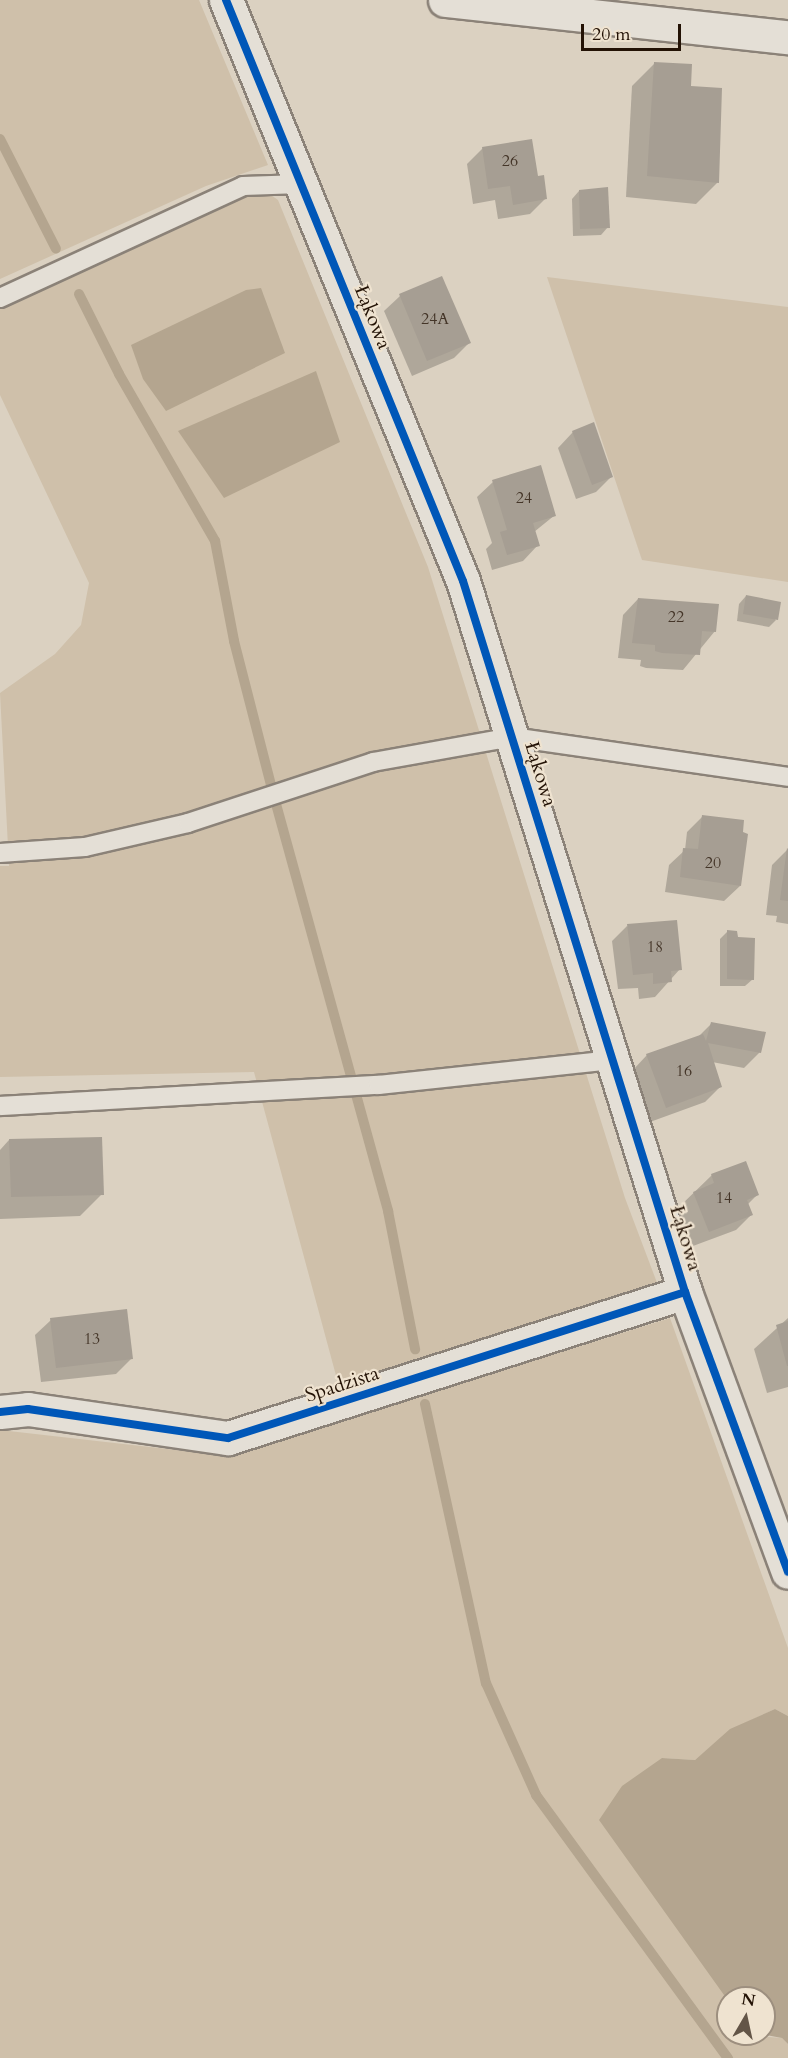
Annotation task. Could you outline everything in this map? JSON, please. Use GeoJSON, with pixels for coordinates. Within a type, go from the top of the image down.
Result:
{"type":"FeatureCollection","features":[{"type":"Feature","properties":{"kind":"street","name":"Łąkowa"},"geometry":{"type":"LineString","coordinates":[[226,0],[463,581],[685,1292],[788,1572]]}},
{"type":"Feature","properties":{"kind":"street"},"geometry":{"type":"LineString","coordinates":[[445,0],[788,37]]}},
{"type":"Feature","properties":{"kind":"street","name":"Spadzista"},"geometry":{"type":"LineString","coordinates":[[0,1412],[28,1409],[228,1438],[685,1292]]}},
{"type":"Feature","properties":{"kind":"lane"},"geometry":{"type":"LineString","coordinates":[[0,298],[243,186],[301,184]]}},
{"type":"Feature","properties":{"kind":"lane"},"geometry":{"type":"LineString","coordinates":[[0,852],[85,847],[188,823],[373,762],[512,737],[788,777]]}},
{"type":"Feature","properties":{"kind":"lane"},"geometry":{"type":"LineString","coordinates":[[0,1106],[378,1085],[613,1060]]}},
{"type":"Feature","properties":{"kind":"shaded area"},"geometry":{"type":"Polygon","coordinates":[[[0,0],[199,0],[268,165],[206,186],[0,279],[0,0]]]}},
{"type":"Feature","properties":{"kind":"shaded area"},"geometry":{"type":"Polygon","coordinates":[[[258,186],[278,200],[428,567],[625,1198],[659,1288],[341,1394],[254,1072],[0,1077],[0,866],[9,866],[0,693],[55,654],[81,625],[89,583],[0,395],[0,308],[258,186]]]}},
{"type":"Feature","properties":{"kind":"shaded area"},"geometry":{"type":"Polygon","coordinates":[[[547,277],[788,307],[788,582],[642,560],[547,277]]]}},
{"type":"Feature","properties":{"kind":"shaded area"},"geometry":{"type":"Polygon","coordinates":[[[261,288],[285,353],[166,411],[143,379],[131,345],[246,290],[261,288]]]}},
{"type":"Feature","properties":{"kind":"shaded area"},"geometry":{"type":"Polygon","coordinates":[[[316,371],[340,442],[224,498],[178,431],[316,371]]]}},
{"type":"Feature","properties":{"kind":"shaded area"},"geometry":{"type":"Polygon","coordinates":[[[670,1318],[788,1648],[788,1716],[775,1709],[730,1730],[695,1760],[662,1758],[724,1986],[716,1986],[716,2046],[776,2046],[776,2038],[782,2038],[788,2044],[788,2058],[0,2058],[0,1430],[229,1456],[670,1318]]]}},
{"type":"Feature","properties":{"kind":"shaded area"},"geometry":{"type":"Polygon","coordinates":[[[775,1709],[788,1716],[788,2044],[782,2038],[776,2037],[776,1986],[718,1986],[599,1820],[622,1786],[662,1758],[695,1760],[730,1729],[775,1709]]]}},
{"type":"Feature","properties":{"kind":"building"},"geometry":{"type":"Polygon","coordinates":[[[654,62],[692,64],[691,86],[722,88],[719,183],[647,176],[654,62]]]}},
{"type":"Feature","properties":{"kind":"building"},"geometry":{"type":"Polygon","coordinates":[[[532,139],[538,176],[544,175],[547,199],[513,205],[510,186],[488,189],[482,147],[532,139]]]}},
{"type":"Feature","properties":{"kind":"building"},"geometry":{"type":"Polygon","coordinates":[[[608,187],[610,228],[580,229],[579,190],[608,187]]]}},
{"type":"Feature","properties":{"kind":"building"},"geometry":{"type":"Polygon","coordinates":[[[442,276],[471,343],[427,361],[399,294],[442,276]]]}},
{"type":"Feature","properties":{"kind":"building"},"geometry":{"type":"Polygon","coordinates":[[[594,422],[613,477],[592,485],[572,431],[594,422]]]}},
{"type":"Feature","properties":{"kind":"building"},"geometry":{"type":"Polygon","coordinates":[[[541,465],[556,516],[533,523],[540,546],[507,555],[500,532],[507,530],[492,480],[541,465]]]}},
{"type":"Feature","properties":{"kind":"building"},"geometry":{"type":"Polygon","coordinates":[[[746,595],[781,602],[778,620],[743,614],[746,595]]]}},
{"type":"Feature","properties":{"kind":"building"},"geometry":{"type":"Polygon","coordinates":[[[638,598],[719,604],[716,632],[702,631],[700,655],[662,653],[655,651],[655,645],[632,643],[638,598]]]}},
{"type":"Feature","properties":{"kind":"building"},"geometry":{"type":"Polygon","coordinates":[[[702,815],[744,820],[743,832],[748,834],[741,886],[680,877],[683,848],[698,849],[702,815]]]}},
{"type":"Feature","properties":{"kind":"building"},"geometry":{"type":"Polygon","coordinates":[[[788,849],[788,901],[780,900],[788,849]]]}},
{"type":"Feature","properties":{"kind":"building"},"geometry":{"type":"Polygon","coordinates":[[[677,920],[682,970],[671,971],[672,982],[653,984],[653,973],[633,975],[627,924],[677,920]]]}},
{"type":"Feature","properties":{"kind":"building"},"geometry":{"type":"Polygon","coordinates":[[[727,930],[737,931],[738,937],[755,938],[754,980],[727,979],[727,930]]]}},
{"type":"Feature","properties":{"kind":"building"},"geometry":{"type":"Polygon","coordinates":[[[711,1022],[766,1032],[761,1053],[708,1043],[722,1087],[666,1108],[646,1054],[703,1034],[706,1041],[711,1022]]]}},
{"type":"Feature","properties":{"kind":"building"},"geometry":{"type":"Polygon","coordinates":[[[102,1137],[104,1195],[11,1197],[9,1139],[102,1137]]]}},
{"type":"Feature","properties":{"kind":"building"},"geometry":{"type":"Polygon","coordinates":[[[746,1161],[759,1195],[747,1200],[753,1215],[709,1232],[693,1192],[714,1183],[711,1174],[746,1161]]]}},
{"type":"Feature","properties":{"kind":"building"},"geometry":{"type":"Polygon","coordinates":[[[127,1309],[133,1359],[56,1368],[50,1318],[127,1309]]]}},
{"type":"Feature","properties":{"kind":"building"},"geometry":{"type":"Polygon","coordinates":[[[788,1321],[788,1366],[787,1366],[776,1325],[788,1321]]]}},
{"type":"Feature","properties":{"kind":"waterway"},"geometry":{"type":"LineString","coordinates":[[0,139],[56,249]]}},
{"type":"Feature","properties":{"kind":"waterway"},"geometry":{"type":"LineString","coordinates":[[79,294],[119,374],[215,541],[234,641],[273,793],[388,1211],[415,1349]]}},
{"type":"Feature","properties":{"kind":"waterway"},"geometry":{"type":"LineString","coordinates":[[425,1404],[486,1683],[536,1795],[728,2058]]}},
{"type":"Feature","properties":{"kind":"cycle path"},"geometry":{"type":"LineString","coordinates":[[226,0],[463,581],[685,1292],[788,1572]]}},
{"type":"Feature","properties":{"kind":"cycle path"},"geometry":{"type":"LineString","coordinates":[[0,1412],[28,1409],[228,1438],[685,1292]]}}]}
